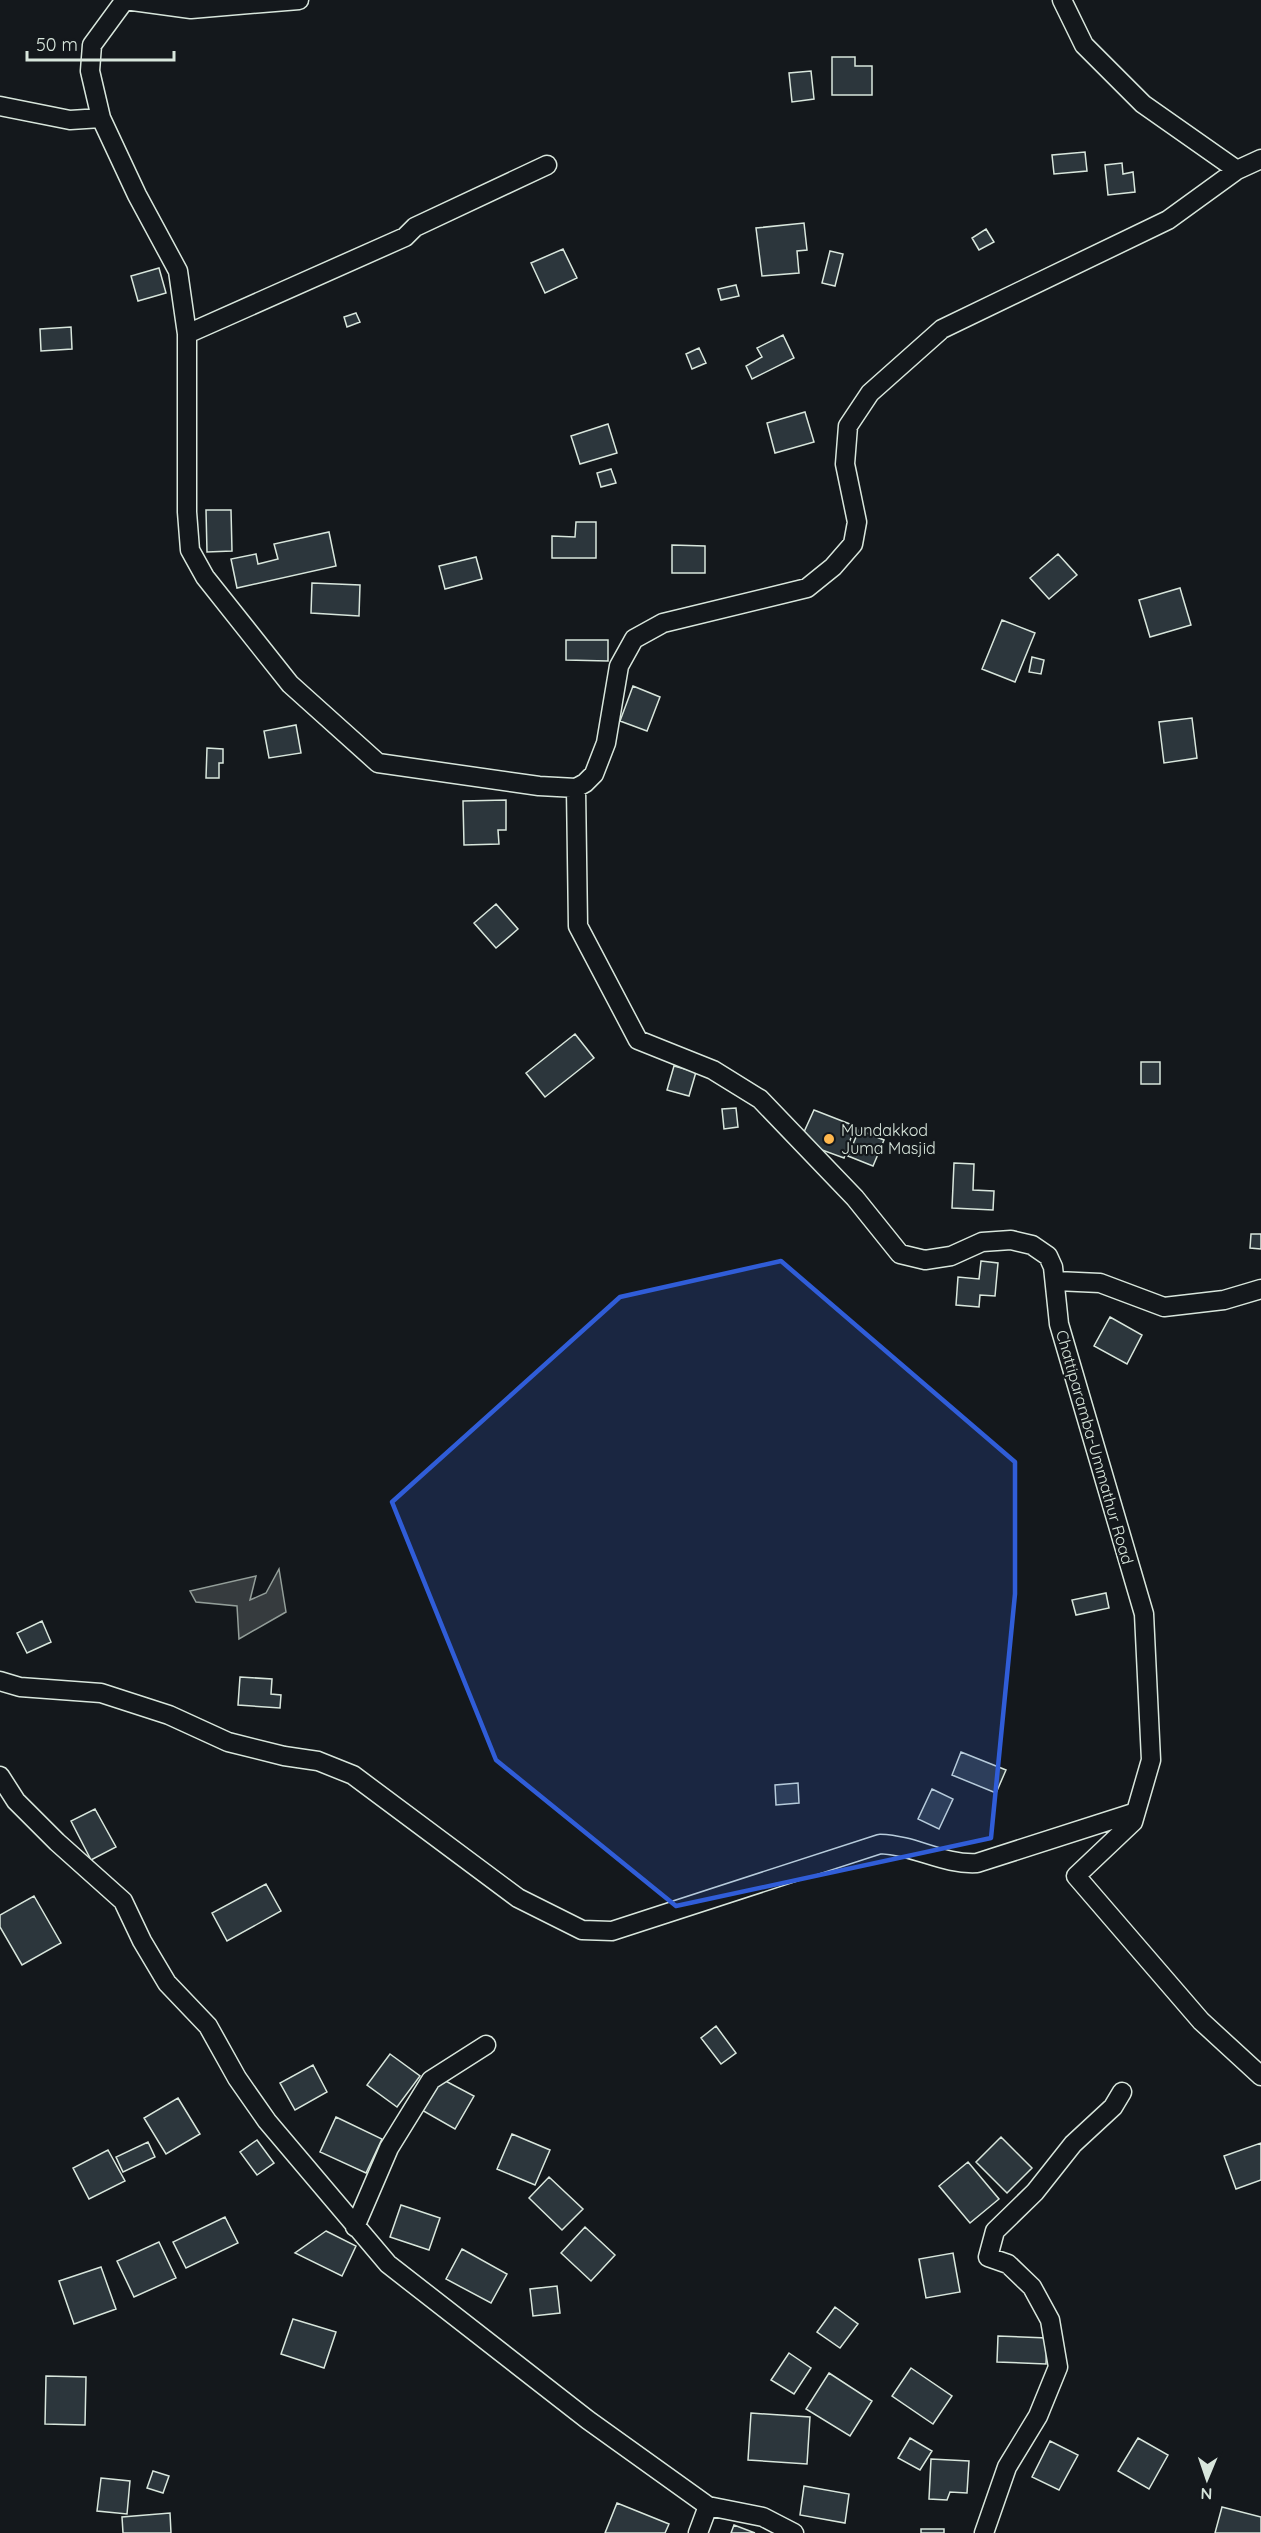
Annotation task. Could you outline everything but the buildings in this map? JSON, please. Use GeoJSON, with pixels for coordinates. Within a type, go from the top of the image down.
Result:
{"type":"FeatureCollection","features":[{"type":"Feature","properties":{"kind":"street"},"geometry":{"type":"LineString","coordinates":[[299,0],[191,9],[125,0],[93,45],[90,71],[101,118],[137,195],[178,271],[188,334],[187,512],[190,550],[205,577],[290,684],[378,763],[539,786],[576,788],[585,783],[594,774],[606,743],[619,666],[633,639],[663,623],[807,588],[833,567],[853,544],[857,522],[845,464],[848,426],[870,393],[942,329],[1168,220],[1237,170],[1261,159]]}},
{"type":"Feature","properties":{"kind":"street"},"geometry":{"type":"LineString","coordinates":[[1062,0],[1084,45],[1143,104],[1237,170]]}},
{"type":"Feature","properties":{"kind":"street"},"geometry":{"type":"LineString","coordinates":[[0,106],[70,120],[101,118]]}},
{"type":"Feature","properties":{"kind":"street"},"geometry":{"type":"LineString","coordinates":[[188,334],[405,237],[415,227],[547,165]]}},
{"type":"Feature","properties":{"kind":"street","name":"Chattiparamba-Ummathur Road"},"geometry":{"type":"LineString","coordinates":[[576,788],[578,926],[638,1040],[713,1070],[760,1099],[855,1198],[900,1254],[925,1260],[951,1256],[982,1242],[1011,1240],[1032,1245],[1048,1256],[1056,1281],[1059,1324],[1144,1614],[1151,1760],[1133,1822],[1076,1876],[1201,2021],[1261,2076]]}},
{"type":"Feature","properties":{"kind":"street"},"geometry":{"type":"LineString","coordinates":[[1056,1281],[1100,1283],[1164,1307],[1224,1300],[1261,1289]]}},
{"type":"Feature","properties":{"kind":"street"},"geometry":{"type":"LineString","coordinates":[[0,1681],[20,1687],[101,1693],[169,1715],[228,1742],[284,1756],[318,1761],[353,1775],[518,1898],[582,1930],[612,1931],[880,1844],[900,1844],[960,1864],[978,1863],[1136,1812]]}},
{"type":"Feature","properties":{"kind":"street"},"geometry":{"type":"LineString","coordinates":[[0,1776],[16,1801],[57,1842],[123,1901],[142,1941],[167,1983],[208,2026],[237,2078],[267,2121],[388,2264],[588,2420],[708,2506],[763,2517],[794,2533]]}},
{"type":"Feature","properties":{"kind":"street"},"geometry":{"type":"LineString","coordinates":[[356,2227],[389,2148],[431,2080],[486,2044]]}},
{"type":"Feature","properties":{"kind":"street"},"geometry":{"type":"LineString","coordinates":[[984,2533],[1007,2467],[1038,2416],[1058,2367],[1050,2320],[1032,2287],[1008,2264],[987,2256],[995,2231],[1035,2192],[1073,2144],[1113,2107],[1122,2092]]}},
{"type":"Feature","properties":{"kind":"street"},"geometry":{"type":"LineString","coordinates":[[698,2533],[708,2506]]}},
{"type":"Feature","properties":{"kind":"highlighted area"},"geometry":{"type":"Polygon","coordinates":[[[781,1261],[1015,1462],[1015,1594],[991,1838],[676,1906],[496,1760],[392,1502],[620,1297],[781,1261]]]}},
{"type":"Feature","properties":{"kind":"shaded area"},"geometry":{"type":"Polygon","coordinates":[[[279,1569],[286,1612],[239,1639],[237,1606],[196,1602],[190,1591],[256,1576],[250,1600],[266,1593],[279,1569]]]}},
{"type":"Feature","properties":{"kind":"place","name":"Mundakkod Juma Masjid"},"geometry":{"type":"Point","coordinates":[829,1139]}}]}
